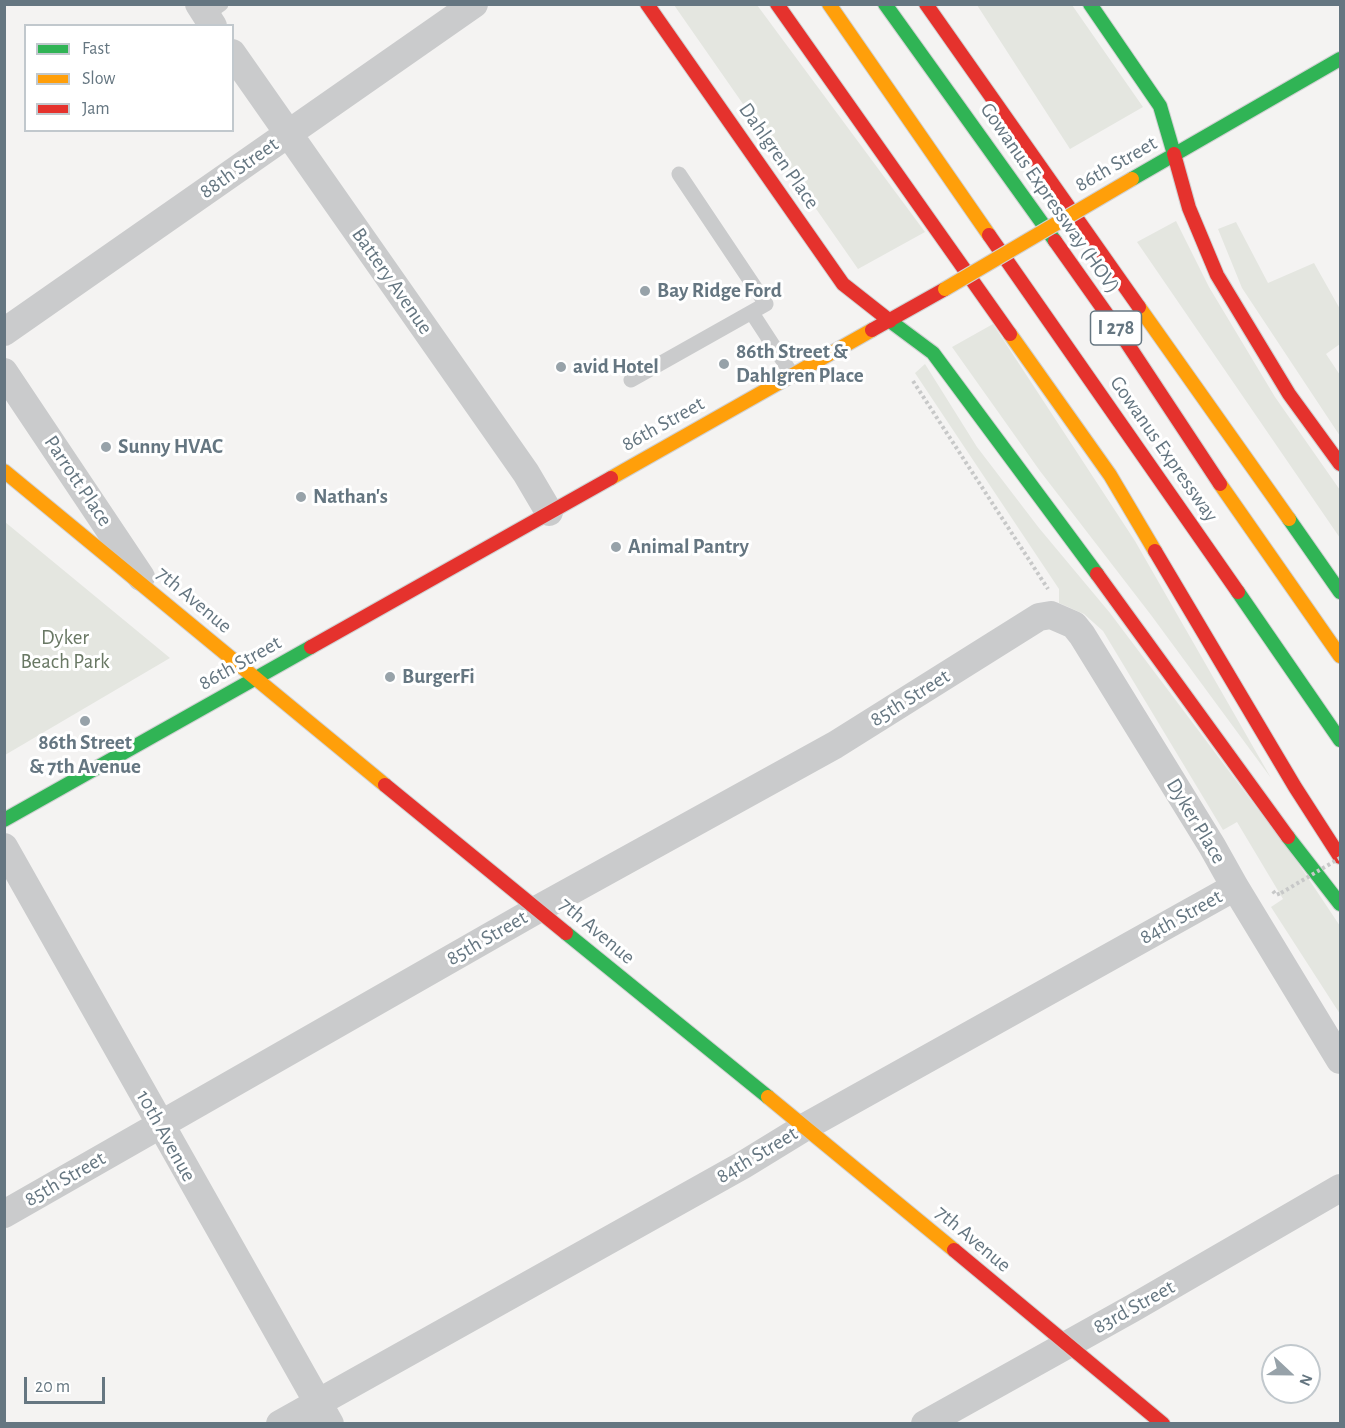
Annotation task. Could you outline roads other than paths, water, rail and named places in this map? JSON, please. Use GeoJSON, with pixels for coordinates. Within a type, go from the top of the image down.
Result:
{"type":"FeatureCollection","features":[{"type":"Feature","properties":{"kind":"main road","name":"Dahlgren Place"},"geometry":{"type":"LineString","coordinates":[[647,4],[843,284],[933,353],[1113,595],[1273,818],[1341,904]]}},
{"type":"Feature","properties":{"kind":"main road"},"geometry":{"type":"LineString","coordinates":[[777,4],[1110,475],[1295,787],[1341,858]]}},
{"type":"Feature","properties":{"kind":"main road","name":"Gowanus Expressway"},"geometry":{"type":"LineString","coordinates":[[829,4],[1341,740]]}},
{"type":"Feature","properties":{"kind":"main road","name":"Gowanus Expressway (HOV)"},"geometry":{"type":"LineString","coordinates":[[885,4],[1123,338],[1238,509],[1341,656]]}},
{"type":"Feature","properties":{"kind":"main road","name":"I 278"},"geometry":{"type":"LineString","coordinates":[[926,4],[1341,592]]}},
{"type":"Feature","properties":{"kind":"main road"},"geometry":{"type":"LineString","coordinates":[[1090,4],[1161,106],[1190,208],[1217,275],[1289,394],[1341,464]]}},
{"type":"Feature","properties":{"kind":"main road","name":"86th Street"},"geometry":{"type":"LineString","coordinates":[[4,820],[890,321],[1341,59]]}},
{"type":"Feature","properties":{"kind":"main road"},"geometry":{"type":"LineString","coordinates":[[1098,390],[1140,475]]}},
{"type":"Feature","properties":{"kind":"main road","name":"7th Avenue"},"geometry":{"type":"LineString","coordinates":[[4,471],[254,679],[805,1127],[1163,1424]]}},
{"type":"Feature","properties":{"kind":"main road"},"geometry":{"type":"LineString","coordinates":[[1311,548],[1341,567]]}},
{"type":"Feature","properties":{"kind":"street","name":"88th Street"},"geometry":{"type":"LineString","coordinates":[[4,332],[474,4]]}},
{"type":"Feature","properties":{"kind":"street","name":"Battery Avenue"},"geometry":{"type":"LineString","coordinates":[[234,55],[526,473],[549,512]]}},
{"type":"Feature","properties":{"kind":"street","name":"Parrott Place"},"geometry":{"type":"LineString","coordinates":[[4,372],[151,591]]}},
{"type":"Feature","properties":{"kind":"street","name":"Dyker Place"},"geometry":{"type":"LineString","coordinates":[[1057,608],[1082,635],[1341,1060]]}},
{"type":"Feature","properties":{"kind":"street","name":"85th Street"},"geometry":{"type":"LineString","coordinates":[[4,1214],[538,909],[836,745],[1039,617],[1051,615],[1057,608]]}},
{"type":"Feature","properties":{"kind":"street","name":"10th Avenue"},"geometry":{"type":"LineString","coordinates":[[4,847],[324,1413]]}},
{"type":"Feature","properties":{"kind":"street","name":"84th Street"},"geometry":{"type":"LineString","coordinates":[[280,1424],[324,1413],[805,1127],[1235,887]]}},
{"type":"Feature","properties":{"kind":"street","name":"83rd Street"},"geometry":{"type":"LineString","coordinates":[[926,1424],[1341,1188]]}},
{"type":"Feature","properties":{"kind":"lane"},"geometry":{"type":"LineString","coordinates":[[631,380],[766,304],[679,174]]}},
{"type":"Feature","properties":{"kind":"lane"},"geometry":{"type":"LineString","coordinates":[[752,313],[793,376]]}},
{"type":"Feature","properties":{"kind":"place","name":"Bay Ridge Ford"},"geometry":{"type":"Point","coordinates":[645,291]}},
{"type":"Feature","properties":{"kind":"place","name":"86th Street & Dahlgren Place"},"geometry":{"type":"Point","coordinates":[724,364]}},
{"type":"Feature","properties":{"kind":"place","name":"avid Hotel"},"geometry":{"type":"Point","coordinates":[561,367]}},
{"type":"Feature","properties":{"kind":"place","name":"Sunny HVAC"},"geometry":{"type":"Point","coordinates":[106,447]}},
{"type":"Feature","properties":{"kind":"place","name":"Nathan's"},"geometry":{"type":"Point","coordinates":[301,497]}},
{"type":"Feature","properties":{"kind":"place","name":"Animal Pantry"},"geometry":{"type":"Point","coordinates":[616,547]}},
{"type":"Feature","properties":{"kind":"place","name":"BurgerFi"},"geometry":{"type":"Point","coordinates":[390,677]}},
{"type":"Feature","properties":{"kind":"place","name":"86th Street & 7th Avenue"},"geometry":{"type":"Point","coordinates":[85,721]}},
{"type":"Feature","properties":{"kind":"park label","name":"Dyker Beach Park"},"geometry":{"type":"Point","coordinates":[65,650]}}]}
